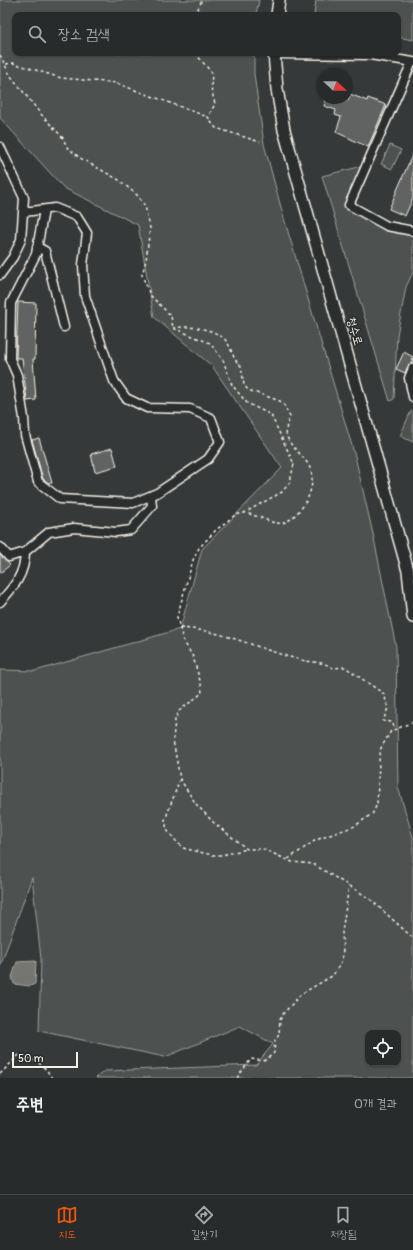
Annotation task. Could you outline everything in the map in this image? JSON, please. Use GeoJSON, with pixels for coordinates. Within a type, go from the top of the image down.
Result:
{"type":"FeatureCollection","features":[{"type":"Feature","properties":{"kind":"main road"},"geometry":{"type":"LineString","coordinates":[[277,12],[279,0]]}},
{"type":"Feature","properties":{"kind":"main road","name":"청수로"},"geometry":{"type":"LineString","coordinates":[[274,56],[277,89],[284,130],[380,466],[408,571],[412,591],[413,617]]}},
{"type":"Feature","properties":{"kind":"street"},"geometry":{"type":"LineString","coordinates":[[370,56],[413,62],[349,205],[387,226],[413,231]]}},
{"type":"Feature","properties":{"kind":"street"},"geometry":{"type":"LineString","coordinates":[[0,147],[24,198],[22,240],[13,257],[0,275]]}},
{"type":"Feature","properties":{"kind":"street"},"geometry":{"type":"LineString","coordinates":[[24,212],[55,208],[77,217],[87,233],[83,265],[84,296],[114,381],[126,398],[148,408],[190,409],[212,418],[220,442],[208,458],[151,496],[133,502],[60,499],[38,482],[25,435],[24,418],[17,375],[10,359],[12,303],[36,254],[44,210]]}},
{"type":"Feature","properties":{"kind":"street"},"geometry":{"type":"LineString","coordinates":[[37,247],[45,251],[64,327]]}},
{"type":"Feature","properties":{"kind":"street"},"geometry":{"type":"LineString","coordinates":[[413,368],[409,378],[413,396]]}},
{"type":"Feature","properties":{"kind":"street"},"geometry":{"type":"LineString","coordinates":[[0,547],[9,557],[25,552],[49,532],[74,528],[116,532],[131,530],[152,506],[151,496]]}},
{"type":"Feature","properties":{"kind":"street"},"geometry":{"type":"LineString","coordinates":[[0,602],[16,585],[25,562],[25,552]]}},
{"type":"Feature","properties":{"kind":"path"},"geometry":{"type":"LineString","coordinates":[[197,12],[202,0]]}},
{"type":"Feature","properties":{"kind":"path"},"geometry":{"type":"LineString","coordinates":[[0,55],[6,64],[10,75],[40,113],[63,138],[67,147],[80,158],[119,180],[137,195],[145,206],[150,228],[146,260],[142,275],[150,295],[171,316],[173,328]]}},
{"type":"Feature","properties":{"kind":"path"},"geometry":{"type":"LineString","coordinates":[[198,56],[212,73],[211,88],[215,104],[208,116]]}},
{"type":"Feature","properties":{"kind":"path"},"geometry":{"type":"LineString","coordinates":[[6,64],[13,63],[61,78],[116,83],[208,116],[216,128],[260,142]]}},
{"type":"Feature","properties":{"kind":"path"},"geometry":{"type":"LineString","coordinates":[[173,328],[183,326],[204,330],[226,341],[235,361],[241,366],[244,385],[248,390],[266,395],[284,404],[290,417],[286,423],[286,436],[288,441],[308,464],[311,473],[311,493],[290,522],[283,524],[274,523],[244,513]]}},
{"type":"Feature","properties":{"kind":"path"},"geometry":{"type":"LineString","coordinates":[[173,328],[210,343],[223,360],[232,385],[247,403],[271,415],[294,464],[290,482],[282,492],[244,513],[235,515],[216,530],[199,548],[178,607],[177,617],[183,640],[193,657],[201,684],[202,693],[179,711],[175,720],[174,740],[180,779],[196,804],[214,823],[247,848]]}},
{"type":"Feature","properties":{"kind":"path"},"geometry":{"type":"LineString","coordinates":[[180,628],[220,633],[302,660],[325,663],[333,668],[345,667],[384,694],[388,708],[383,721],[392,722],[395,729]]}},
{"type":"Feature","properties":{"kind":"path"},"geometry":{"type":"LineString","coordinates":[[287,860],[316,840],[355,826],[373,814],[377,804],[380,752],[391,731],[413,722]]}},
{"type":"Feature","properties":{"kind":"path"},"geometry":{"type":"LineString","coordinates":[[180,779],[165,820],[167,830],[184,848],[212,855],[222,855],[247,848],[263,850],[287,860],[313,864],[369,898],[413,938]]}},
{"type":"Feature","properties":{"kind":"path"},"geometry":{"type":"LineString","coordinates":[[237,1078],[251,1059],[264,1061],[274,1053],[275,1040],[279,1035],[280,1020],[283,1014],[301,994],[332,976],[340,965],[343,955],[342,932],[350,886]]}},
{"type":"Feature","properties":{"kind":"path"},"geometry":{"type":"LineString","coordinates":[[0,1074],[19,1055],[28,1057],[41,1064],[52,1078]]}},
{"type":"Feature","properties":{"kind":"shaded area"},"geometry":{"type":"Polygon","coordinates":[[[0,0],[259,0],[257,12],[12,12],[12,56],[254,56],[254,74],[264,144],[283,215],[355,456],[373,534],[396,647],[398,787],[413,837],[413,1078],[96,1078],[104,1071],[256,1065],[273,1044],[240,1026],[165,1057],[39,1031],[41,959],[32,877],[0,967],[0,670],[35,671],[180,629],[202,549],[282,468],[212,366],[154,317],[138,225],[64,188],[0,118],[0,0]]]}},
{"type":"Feature","properties":{"kind":"shaded area"},"geometry":{"type":"Polygon","coordinates":[[[316,0],[413,0],[413,40],[401,38],[401,12],[314,12],[316,0]]]}},
{"type":"Feature","properties":{"kind":"shaded area"},"geometry":{"type":"Polygon","coordinates":[[[390,145],[401,150],[392,169],[381,164],[390,145]]]}},
{"type":"Feature","properties":{"kind":"shaded area"},"geometry":{"type":"Polygon","coordinates":[[[363,166],[346,208],[370,222],[386,229],[413,235],[413,272],[406,287],[397,335],[394,399],[390,401],[322,176],[363,166]]]}},
{"type":"Feature","properties":{"kind":"shaded area"},"geometry":{"type":"Polygon","coordinates":[[[411,411],[413,412],[413,442],[400,436],[411,411]]]}},
{"type":"Feature","properties":{"kind":"shaded area"},"geometry":{"type":"Polygon","coordinates":[[[36,961],[35,984],[30,986],[14,984],[12,977],[17,962],[36,961]]]}},
{"type":"Feature","properties":{"kind":"building"},"geometry":{"type":"Polygon","coordinates":[[[353,95],[367,101],[368,98],[386,105],[368,147],[336,132],[341,117],[335,115],[336,110],[324,106],[324,104],[353,104],[353,95]]]}},
{"type":"Feature","properties":{"kind":"building"},"geometry":{"type":"Polygon","coordinates":[[[413,153],[413,198],[405,216],[389,209],[413,153]]]}},
{"type":"Feature","properties":{"kind":"building"},"geometry":{"type":"Polygon","coordinates":[[[18,302],[36,303],[35,359],[33,359],[36,400],[27,401],[22,358],[16,358],[18,302]]]}},
{"type":"Feature","properties":{"kind":"building"},"geometry":{"type":"Polygon","coordinates":[[[404,352],[413,357],[412,363],[408,366],[405,373],[396,369],[404,352]]]}},
{"type":"Feature","properties":{"kind":"building"},"geometry":{"type":"Polygon","coordinates":[[[39,438],[52,483],[49,483],[43,479],[32,440],[39,438]]]}},
{"type":"Feature","properties":{"kind":"building"},"geometry":{"type":"Polygon","coordinates":[[[112,448],[117,466],[95,472],[91,454],[112,448]]]}},
{"type":"Feature","properties":{"kind":"building"},"geometry":{"type":"Polygon","coordinates":[[[0,555],[10,565],[0,573],[0,555]]]}}]}
